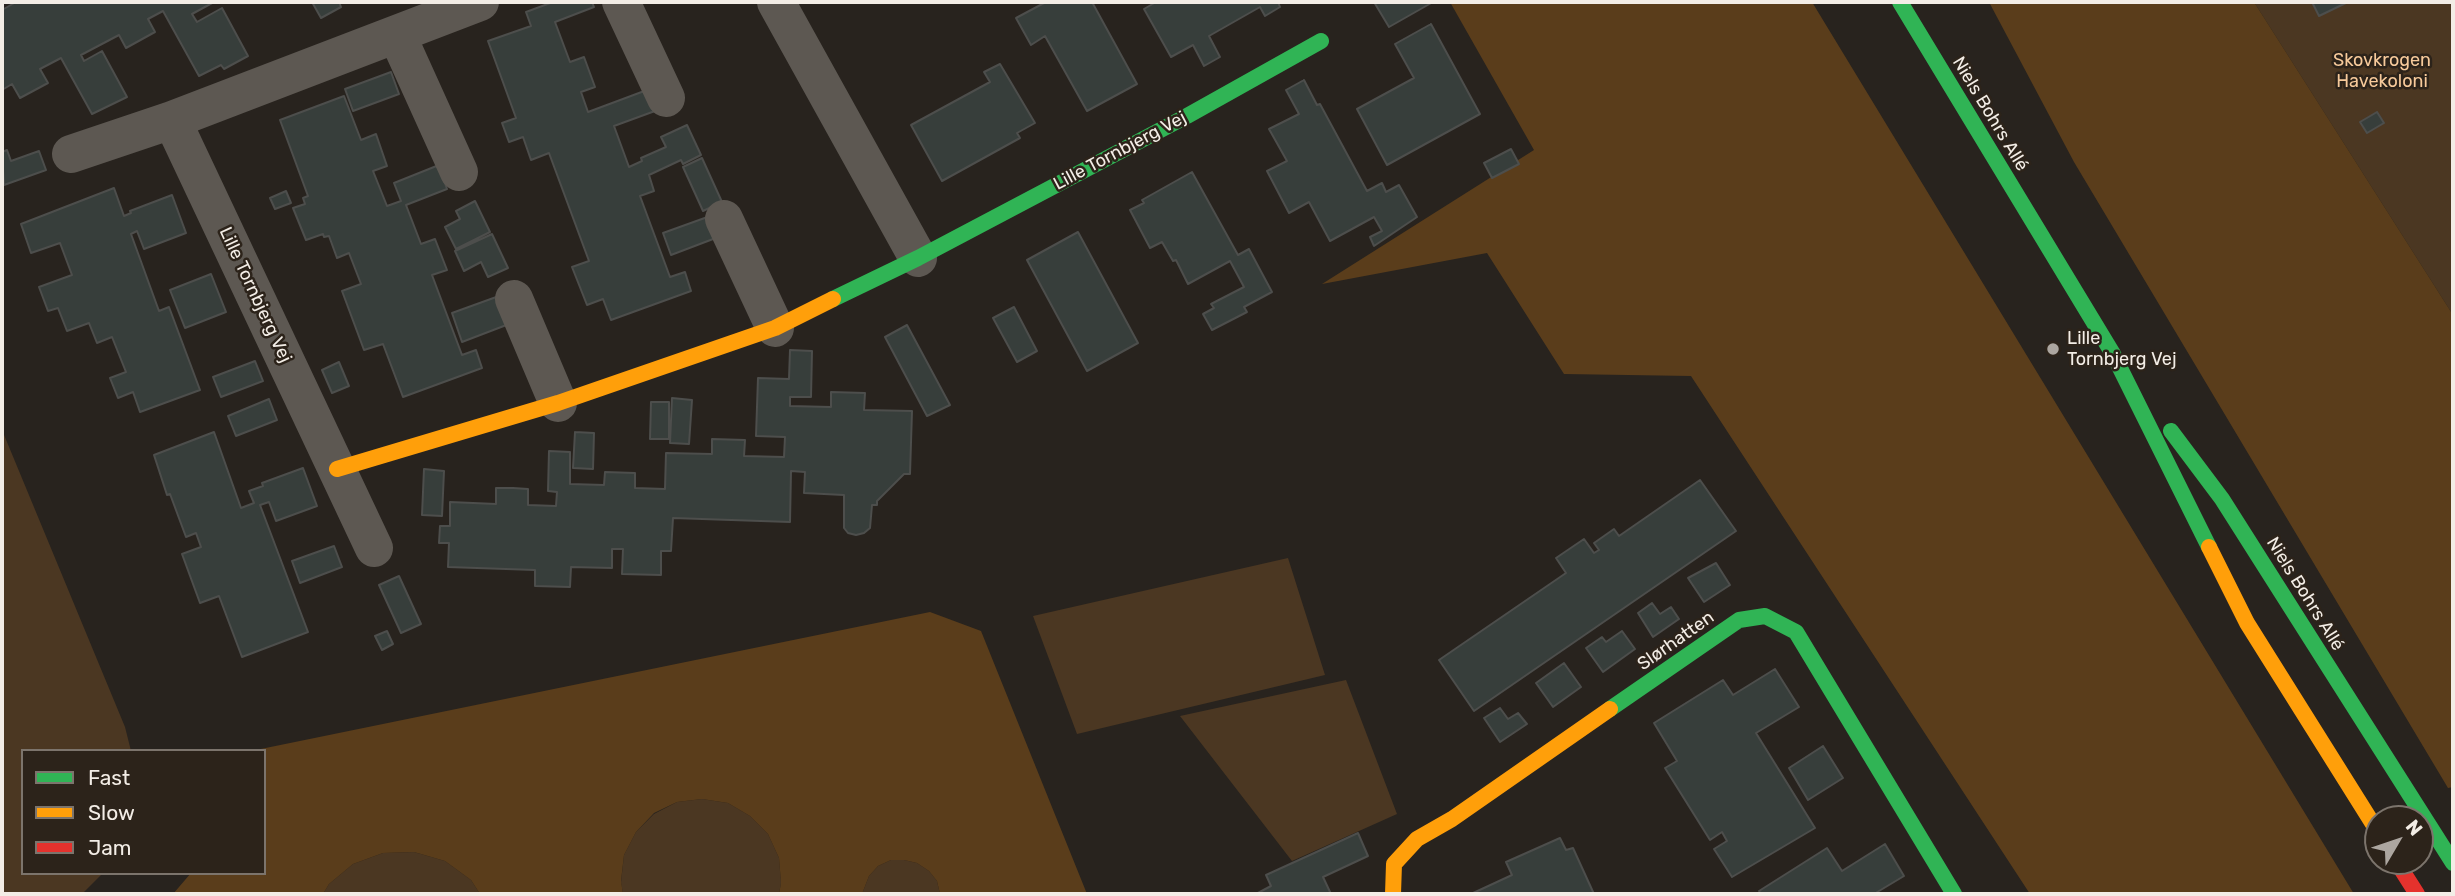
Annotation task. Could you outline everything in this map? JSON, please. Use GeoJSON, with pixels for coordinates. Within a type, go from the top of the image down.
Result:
{"type":"FeatureCollection","features":[{"type":"Feature","properties":{"kind":"street"},"geometry":{"type":"LineString","coordinates":[[71,154],[172,120],[480,2]]}},
{"type":"Feature","properties":{"kind":"street"},"geometry":{"type":"LineString","coordinates":[[621,2],[666,97]]}},
{"type":"Feature","properties":{"kind":"street"},"geometry":{"type":"LineString","coordinates":[[776,2],[918,258]]}},
{"type":"Feature","properties":{"kind":"street","name":"Niels Bohrs Allé"},"geometry":{"type":"LineString","coordinates":[[1900,2],[2113,354],[2248,623],[2364,809]]}},
{"type":"Feature","properties":{"kind":"street"},"geometry":{"type":"LineString","coordinates":[[397,35],[459,172]]}},
{"type":"Feature","properties":{"kind":"street","name":"Lille Tornbjerg Vej"},"geometry":{"type":"LineString","coordinates":[[337,469],[558,403],[775,328],[918,258],[1187,116],[1321,41]]}},
{"type":"Feature","properties":{"kind":"street","name":"Lille Tornbjerg Vej"},"geometry":{"type":"LineString","coordinates":[[172,120],[374,548]]}},
{"type":"Feature","properties":{"kind":"street"},"geometry":{"type":"LineString","coordinates":[[724,219],[775,328]]}},
{"type":"Feature","properties":{"kind":"street"},"geometry":{"type":"LineString","coordinates":[[514,299],[558,403]]}},
{"type":"Feature","properties":{"kind":"street","name":"Niels Bohrs Allé"},"geometry":{"type":"LineString","coordinates":[[2113,354],[2222,499],[2453,863]]}},
{"type":"Feature","properties":{"kind":"street","name":"Slørhatten"},"geometry":{"type":"LineString","coordinates":[[1393,894],[1394,864],[1417,839],[1452,819],[1739,620],[1765,616],[1796,632],[1954,894]]}},
{"type":"Feature","properties":{"kind":"street"},"geometry":{"type":"LineString","coordinates":[[2405,875],[2417,894]]}},
{"type":"Feature","properties":{"kind":"green space","name":"Skovkrogen Havekoloni"},"geometry":{"type":"Polygon","coordinates":[[[2254,2],[2453,2],[2453,315],[2254,2]]]}},
{"type":"Feature","properties":{"kind":"green space"},"geometry":{"type":"Polygon","coordinates":[[[2,430],[125,727],[130,749],[21,749],[21,875],[101,875],[82,894],[2,894],[2,430]]]}},
{"type":"Feature","properties":{"kind":"green space"},"geometry":{"type":"Polygon","coordinates":[[[1288,558],[1325,675],[1077,734],[1033,616],[1288,558]]]}},
{"type":"Feature","properties":{"kind":"green space"},"geometry":{"type":"Polygon","coordinates":[[[1346,680],[1397,814],[1292,861],[1180,716],[1346,680]]]}},
{"type":"Feature","properties":{"kind":"green space"},"geometry":{"type":"Polygon","coordinates":[[[702,799],[728,803],[750,816],[768,834],[779,858],[779,894],[623,894],[621,882],[624,855],[636,832],[654,814],[677,802],[702,799]]]}},
{"type":"Feature","properties":{"kind":"green space"},"geometry":{"type":"Polygon","coordinates":[[[414,852],[445,861],[471,880],[480,894],[323,894],[329,884],[353,864],[383,853],[414,852]]]}},
{"type":"Feature","properties":{"kind":"green space"},"geometry":{"type":"Polygon","coordinates":[[[891,860],[917,863],[929,871],[937,881],[940,894],[862,894],[869,876],[878,866],[891,860]]]}},
{"type":"Feature","properties":{"kind":"shaded area"},"geometry":{"type":"Polygon","coordinates":[[[1450,2],[1812,2],[2354,894],[2030,894],[1691,376],[1564,374],[1487,253],[1322,284],[1534,150],[1450,2]]]}},
{"type":"Feature","properties":{"kind":"shaded area"},"geometry":{"type":"Polygon","coordinates":[[[1989,2],[2254,2],[2453,315],[2453,787],[2448,788],[2074,162],[1989,2]]]}},
{"type":"Feature","properties":{"kind":"shaded area"},"geometry":{"type":"Polygon","coordinates":[[[930,612],[981,631],[1087,894],[940,894],[937,881],[929,871],[917,863],[891,860],[878,866],[869,876],[862,894],[779,894],[779,858],[768,834],[750,816],[728,803],[702,799],[677,802],[654,813],[636,832],[624,855],[621,881],[623,894],[480,894],[471,880],[445,861],[414,852],[383,853],[353,864],[329,884],[323,894],[173,894],[189,875],[266,875],[266,749],[261,749],[930,612]]]}},
{"type":"Feature","properties":{"kind":"building"},"geometry":{"type":"Polygon","coordinates":[[[16,2],[214,2],[192,14],[197,22],[222,8],[248,56],[224,69],[221,65],[199,76],[163,11],[148,19],[155,32],[126,48],[119,35],[81,55],[84,61],[102,51],[127,97],[92,114],[61,58],[40,69],[48,83],[20,98],[12,84],[2,90],[2,10],[16,2]]]}},
{"type":"Feature","properties":{"kind":"building"},"geometry":{"type":"Polygon","coordinates":[[[312,2],[339,2],[341,7],[321,18],[312,2]]]}},
{"type":"Feature","properties":{"kind":"building"},"geometry":{"type":"Polygon","coordinates":[[[553,2],[592,2],[594,7],[555,22],[570,62],[584,57],[595,87],[581,92],[588,112],[647,90],[655,111],[614,126],[629,167],[642,161],[641,158],[666,147],[661,137],[687,125],[701,155],[683,164],[681,160],[649,175],[654,191],[640,196],[670,277],[685,272],[691,291],[611,320],[603,299],[587,305],[572,267],[589,261],[549,153],[531,160],[523,137],[509,142],[502,123],[516,118],[488,41],[531,26],[526,12],[553,2]]]}},
{"type":"Feature","properties":{"kind":"building"},"geometry":{"type":"Polygon","coordinates":[[[1046,2],[1092,2],[1137,84],[1087,111],[1045,36],[1031,45],[1016,18],[1046,2]]]}},
{"type":"Feature","properties":{"kind":"building"},"geometry":{"type":"Polygon","coordinates":[[[1156,2],[1278,2],[1280,7],[1265,16],[1260,7],[1209,36],[1220,57],[1204,66],[1193,45],[1171,57],[1144,9],[1156,2]]]}},
{"type":"Feature","properties":{"kind":"building"},"geometry":{"type":"Polygon","coordinates":[[[1374,2],[1433,2],[1389,27],[1374,2]]]}},
{"type":"Feature","properties":{"kind":"building"},"geometry":{"type":"Polygon","coordinates":[[[2312,2],[2348,2],[2319,16],[2312,2]]]}},
{"type":"Feature","properties":{"kind":"building"},"geometry":{"type":"Polygon","coordinates":[[[1431,24],[1480,114],[1387,165],[1357,109],[1414,78],[1395,44],[1431,24]]]}},
{"type":"Feature","properties":{"kind":"building"},"geometry":{"type":"Polygon","coordinates":[[[1000,64],[1035,123],[1017,133],[1020,138],[942,181],[911,125],[990,82],[984,72],[1000,64]]]}},
{"type":"Feature","properties":{"kind":"building"},"geometry":{"type":"Polygon","coordinates":[[[391,72],[399,94],[353,111],[345,89],[391,72]]]}},
{"type":"Feature","properties":{"kind":"building"},"geometry":{"type":"Polygon","coordinates":[[[1304,80],[1367,191],[1382,183],[1386,192],[1399,185],[1417,217],[1374,246],[1370,237],[1382,231],[1374,217],[1330,241],[1309,202],[1289,213],[1267,171],[1287,161],[1269,129],[1299,114],[1286,90],[1304,80]]]}},
{"type":"Feature","properties":{"kind":"building"},"geometry":{"type":"Polygon","coordinates":[[[344,96],[361,140],[376,134],[387,166],[373,171],[387,206],[401,201],[394,183],[439,165],[447,189],[406,205],[421,244],[435,239],[447,270],[432,275],[462,355],[476,350],[482,368],[403,397],[383,344],[364,350],[342,291],[361,284],[349,253],[337,258],[329,236],[324,237],[323,234],[306,240],[293,208],[305,204],[303,198],[308,196],[280,120],[344,96]]]}},
{"type":"Feature","properties":{"kind":"building"},"geometry":{"type":"Polygon","coordinates":[[[2377,112],[2384,123],[2367,133],[2360,122],[2377,112]]]}},
{"type":"Feature","properties":{"kind":"building"},"geometry":{"type":"Polygon","coordinates":[[[1511,149],[1519,164],[1492,178],[1484,163],[1511,149]]]}},
{"type":"Feature","properties":{"kind":"building"},"geometry":{"type":"Polygon","coordinates":[[[7,150],[11,161],[39,151],[46,170],[4,185],[2,152],[7,150]]]}},
{"type":"Feature","properties":{"kind":"building"},"geometry":{"type":"Polygon","coordinates":[[[702,158],[722,202],[703,211],[683,167],[702,158]]]}},
{"type":"Feature","properties":{"kind":"building"},"geometry":{"type":"Polygon","coordinates":[[[1192,172],[1238,255],[1249,249],[1272,292],[1244,307],[1247,312],[1212,330],[1203,314],[1214,308],[1211,304],[1244,287],[1230,261],[1188,284],[1176,260],[1173,261],[1162,242],[1150,248],[1130,210],[1144,203],[1142,200],[1192,172]]]}},
{"type":"Feature","properties":{"kind":"building"},"geometry":{"type":"Polygon","coordinates":[[[114,188],[124,216],[131,213],[130,211],[172,195],[186,233],[144,249],[137,231],[131,234],[159,311],[169,307],[200,390],[140,412],[133,392],[118,398],[110,378],[126,372],[112,337],[97,343],[89,323],[67,331],[58,308],[48,311],[39,287],[72,275],[60,243],[31,253],[21,224],[114,188]]]}},
{"type":"Feature","properties":{"kind":"building"},"geometry":{"type":"Polygon","coordinates":[[[286,191],[291,203],[275,209],[270,198],[286,191]]]}},
{"type":"Feature","properties":{"kind":"building"},"geometry":{"type":"Polygon","coordinates":[[[475,201],[490,232],[456,249],[445,227],[460,219],[456,211],[475,201]]]}},
{"type":"Feature","properties":{"kind":"building"},"geometry":{"type":"Polygon","coordinates":[[[713,215],[721,236],[671,255],[663,233],[713,215]]]}},
{"type":"Feature","properties":{"kind":"building"},"geometry":{"type":"Polygon","coordinates":[[[1078,232],[1138,343],[1087,371],[1027,260],[1078,232]]]}},
{"type":"Feature","properties":{"kind":"building"},"geometry":{"type":"Polygon","coordinates":[[[492,234],[508,268],[488,277],[481,262],[464,271],[455,251],[492,234]]]}},
{"type":"Feature","properties":{"kind":"building"},"geometry":{"type":"Polygon","coordinates":[[[211,274],[226,312],[185,328],[170,290],[211,274]]]}},
{"type":"Feature","properties":{"kind":"building"},"geometry":{"type":"Polygon","coordinates":[[[499,296],[509,324],[462,342],[452,313],[499,296]]]}},
{"type":"Feature","properties":{"kind":"building"},"geometry":{"type":"Polygon","coordinates":[[[1014,307],[1037,351],[1017,362],[993,318],[1014,307]]]}},
{"type":"Feature","properties":{"kind":"building"},"geometry":{"type":"Polygon","coordinates":[[[907,325],[950,405],[927,416],[885,337],[907,325]]]}},
{"type":"Feature","properties":{"kind":"building"},"geometry":{"type":"Polygon","coordinates":[[[790,350],[812,351],[811,397],[790,397],[790,406],[831,407],[831,392],[865,393],[864,410],[912,411],[910,474],[904,474],[877,501],[877,505],[872,505],[870,528],[864,533],[848,533],[844,528],[844,495],[804,493],[805,472],[791,471],[790,522],[673,518],[671,551],[661,551],[661,575],[622,574],[623,549],[612,549],[612,568],[571,567],[570,587],[535,586],[535,570],[448,567],[449,543],[439,543],[440,526],[450,526],[450,502],[496,504],[496,488],[513,488],[528,489],[528,505],[556,506],[557,492],[548,491],[549,451],[570,452],[570,484],[604,485],[605,472],[635,473],[635,488],[665,489],[666,453],[712,454],[712,439],[745,440],[744,456],[784,457],[785,437],[756,436],[758,378],[789,379],[790,350]]]}},
{"type":"Feature","properties":{"kind":"building"},"geometry":{"type":"Polygon","coordinates":[[[255,361],[263,381],[221,397],[213,377],[255,361]]]}},
{"type":"Feature","properties":{"kind":"building"},"geometry":{"type":"Polygon","coordinates":[[[339,362],[349,386],[332,393],[322,370],[339,362]]]}},
{"type":"Feature","properties":{"kind":"building"},"geometry":{"type":"Polygon","coordinates":[[[672,398],[692,400],[689,444],[670,443],[672,398]]]}},
{"type":"Feature","properties":{"kind":"building"},"geometry":{"type":"Polygon","coordinates":[[[269,399],[277,420],[236,436],[228,416],[269,399]]]}},
{"type":"Feature","properties":{"kind":"building"},"geometry":{"type":"Polygon","coordinates":[[[651,402],[669,402],[669,439],[650,439],[651,402]]]}},
{"type":"Feature","properties":{"kind":"building"},"geometry":{"type":"Polygon","coordinates":[[[214,432],[241,508],[254,503],[249,491],[263,486],[262,483],[303,468],[317,506],[276,521],[269,502],[260,505],[308,632],[242,657],[219,596],[200,603],[182,554],[201,547],[196,533],[186,537],[170,494],[167,495],[154,455],[214,432]]]}},
{"type":"Feature","properties":{"kind":"building"},"geometry":{"type":"Polygon","coordinates":[[[575,432],[594,433],[593,469],[573,468],[575,432]]]}},
{"type":"Feature","properties":{"kind":"building"},"geometry":{"type":"Polygon","coordinates":[[[424,469],[444,471],[442,516],[422,515],[424,469]]]}},
{"type":"Feature","properties":{"kind":"building"},"geometry":{"type":"Polygon","coordinates":[[[1700,480],[1736,531],[1474,711],[1439,660],[1566,573],[1556,558],[1584,539],[1594,553],[1599,550],[1594,543],[1614,529],[1619,536],[1700,480]]]}},
{"type":"Feature","properties":{"kind":"building"},"geometry":{"type":"Polygon","coordinates":[[[334,546],[342,567],[300,583],[292,561],[334,546]]]}},
{"type":"Feature","properties":{"kind":"building"},"geometry":{"type":"Polygon","coordinates":[[[1716,563],[1730,585],[1704,602],[1688,578],[1716,563]]]}},
{"type":"Feature","properties":{"kind":"building"},"geometry":{"type":"Polygon","coordinates":[[[399,576],[421,624],[401,633],[379,585],[399,576]]]}},
{"type":"Feature","properties":{"kind":"building"},"geometry":{"type":"Polygon","coordinates":[[[1652,603],[1660,614],[1671,607],[1679,619],[1653,637],[1638,613],[1652,603]]]}},
{"type":"Feature","properties":{"kind":"building"},"geometry":{"type":"Polygon","coordinates":[[[387,631],[393,644],[382,650],[375,636],[387,631]]]}},
{"type":"Feature","properties":{"kind":"building"},"geometry":{"type":"Polygon","coordinates":[[[1622,631],[1635,649],[1603,672],[1586,648],[1602,637],[1606,642],[1622,631]]]}},
{"type":"Feature","properties":{"kind":"building"},"geometry":{"type":"Polygon","coordinates":[[[1564,663],[1581,687],[1553,707],[1536,683],[1564,663]]]}},
{"type":"Feature","properties":{"kind":"building"},"geometry":{"type":"Polygon","coordinates":[[[1775,669],[1799,707],[1756,733],[1815,828],[1732,877],[1714,849],[1727,841],[1722,832],[1710,840],[1665,768],[1677,761],[1654,723],[1723,680],[1733,695],[1775,669]]]}},
{"type":"Feature","properties":{"kind":"building"},"geometry":{"type":"Polygon","coordinates":[[[1500,708],[1508,719],[1518,713],[1527,724],[1500,742],[1484,718],[1500,708]]]}},
{"type":"Feature","properties":{"kind":"building"},"geometry":{"type":"Polygon","coordinates":[[[1823,746],[1843,778],[1808,800],[1789,768],[1823,746]]]}},
{"type":"Feature","properties":{"kind":"building"},"geometry":{"type":"Polygon","coordinates":[[[1358,833],[1368,856],[1323,877],[1331,894],[1256,894],[1271,886],[1266,875],[1358,833]]]}},
{"type":"Feature","properties":{"kind":"building"},"geometry":{"type":"Polygon","coordinates":[[[1560,838],[1566,850],[1573,848],[1594,894],[1471,894],[1512,875],[1506,862],[1560,838]]]}},
{"type":"Feature","properties":{"kind":"building"},"geometry":{"type":"Polygon","coordinates":[[[1885,844],[1904,876],[1874,894],[1761,894],[1759,891],[1827,848],[1842,871],[1885,844]]]}},
{"type":"Feature","properties":{"kind":"traffic: fast"},"geometry":{"type":"LineString","coordinates":[[1900,2],[2113,354],[2209,547]]}},
{"type":"Feature","properties":{"kind":"traffic: fast"},"geometry":{"type":"LineString","coordinates":[[833,299],[918,258],[1187,116],[1321,41]]}},
{"type":"Feature","properties":{"kind":"traffic: fast"},"geometry":{"type":"LineString","coordinates":[[2171,431],[2222,499],[2453,863]]}},
{"type":"Feature","properties":{"kind":"traffic: fast"},"geometry":{"type":"LineString","coordinates":[[1610,709],[1739,620],[1765,616],[1796,632],[1954,894]]}},
{"type":"Feature","properties":{"kind":"traffic: slow"},"geometry":{"type":"LineString","coordinates":[[337,469],[558,403],[775,328],[833,299]]}},
{"type":"Feature","properties":{"kind":"traffic: slow"},"geometry":{"type":"LineString","coordinates":[[2209,547],[2247,623],[2364,810]]}},
{"type":"Feature","properties":{"kind":"traffic: slow"},"geometry":{"type":"LineString","coordinates":[[1393,894],[1394,864],[1417,839],[1452,819],[1610,709]]}},
{"type":"Feature","properties":{"kind":"traffic: jam"},"geometry":{"type":"LineString","coordinates":[[2405,875],[2417,894]]}},
{"type":"Feature","properties":{"kind":"place","name":"Lille Tornbjerg Vej"},"geometry":{"type":"Point","coordinates":[2053,349]}}]}
